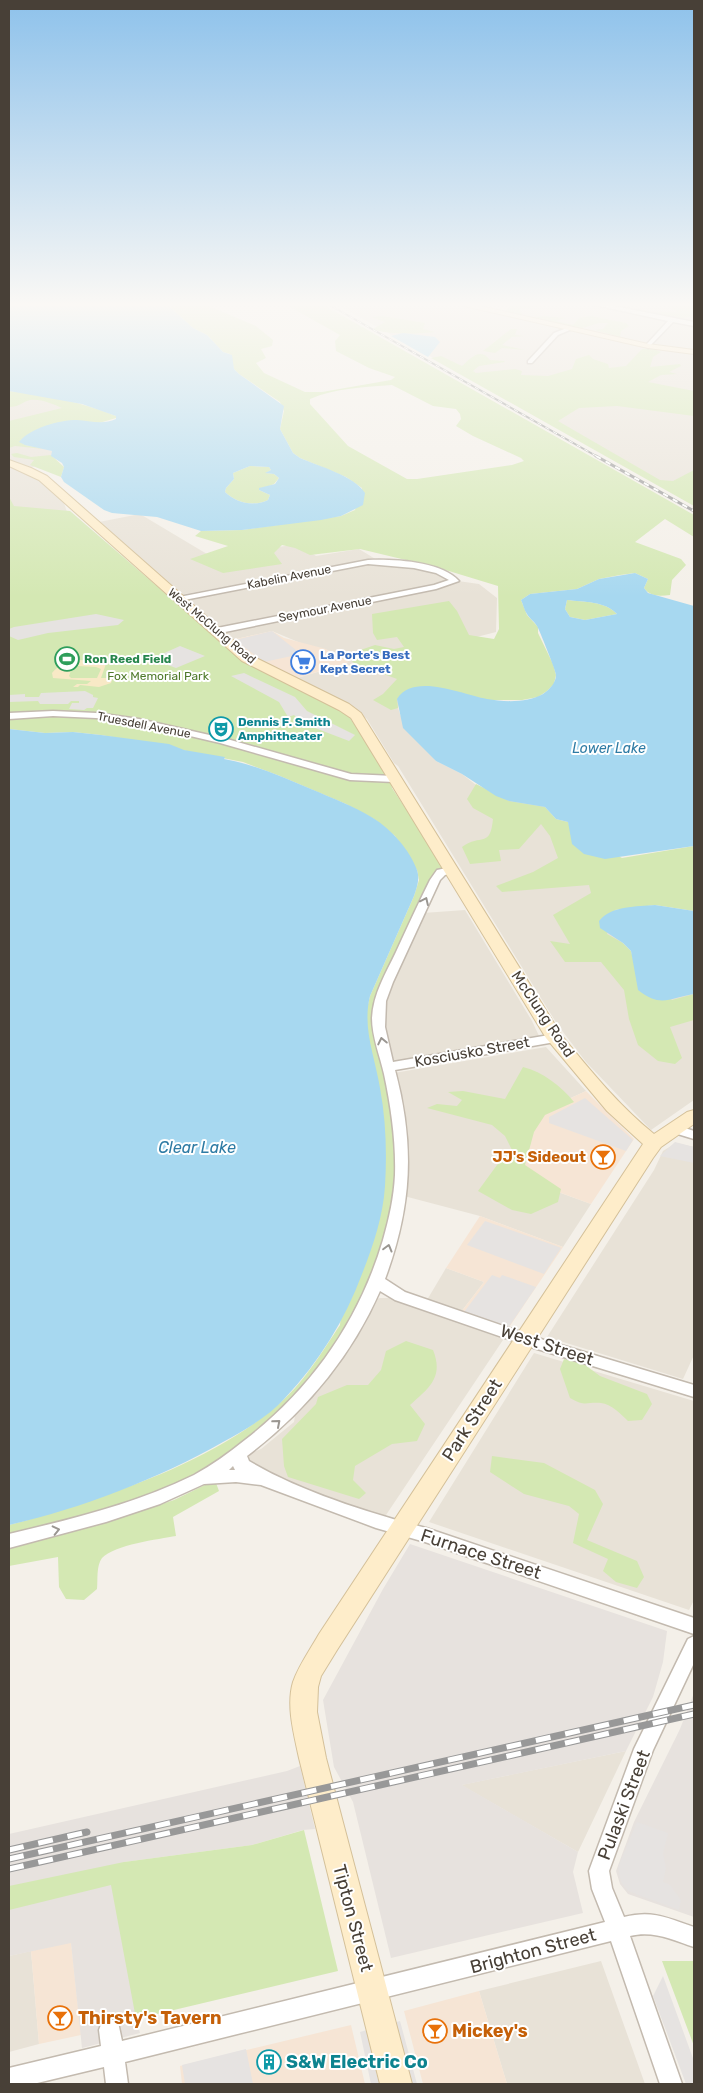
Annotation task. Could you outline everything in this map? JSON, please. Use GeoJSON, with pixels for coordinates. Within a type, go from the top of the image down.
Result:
{"type":"FeatureCollection","features":[{"type":"Feature","properties":{"kind":"street","name":"West McClung Road"},"geometry":{"type":"LineString","coordinates":[[9,463],[43,478],[253,663],[344,707],[356,716],[451,870]]}},
{"type":"Feature","properties":{"kind":"street","name":"Kabelin Avenue"},"geometry":{"type":"LineString","coordinates":[[179,599],[368,562],[400,563],[421,567],[454,579],[452,582],[436,587]]}},
{"type":"Feature","properties":{"kind":"street","name":"Seymour Avenue"},"geometry":{"type":"LineString","coordinates":[[215,631],[436,587]]}},
{"type":"Feature","properties":{"kind":"street","name":"Truesdell Avenue"},"geometry":{"type":"LineString","coordinates":[[9,716],[65,713],[122,718],[194,734],[350,777],[394,779]]}},
{"type":"Feature","properties":{"kind":"street","name":"McClung Road"},"geometry":{"type":"LineString","coordinates":[[451,870],[555,1038],[620,1113],[654,1143]]}},
{"type":"Feature","properties":{"kind":"street"},"geometry":{"type":"LineString","coordinates":[[9,1541],[73,1526],[114,1513],[202,1478],[239,1454],[292,1410],[320,1380],[348,1340],[378,1281],[397,1211],[401,1181],[401,1144],[378,1019],[383,994],[435,880],[439,873],[451,870]]}},
{"type":"Feature","properties":{"kind":"street","name":"Kosciusko Street"},"geometry":{"type":"LineString","coordinates":[[388,1067],[555,1038]]}},
{"type":"Feature","properties":{"kind":"street","name":"Park Street"},"geometry":{"type":"LineString","coordinates":[[311,1752],[304,1706],[305,1688],[312,1669],[551,1297],[654,1143],[694,1116]]}},
{"type":"Feature","properties":{"kind":"street"},"geometry":{"type":"LineString","coordinates":[[676,1129],[694,1135]]}},
{"type":"Feature","properties":{"kind":"street","name":"West Street"},"geometry":{"type":"LineString","coordinates":[[378,1281],[390,1291],[400,1296],[525,1339],[694,1392]]}},
{"type":"Feature","properties":{"kind":"street","name":"West Street"},"geometry":{"type":"LineString","coordinates":[[371,1298],[388,1295],[400,1296]]}},
{"type":"Feature","properties":{"kind":"street","name":"Furnace Street"},"geometry":{"type":"LineString","coordinates":[[239,1454],[241,1465],[268,1481],[377,1521],[426,1534],[694,1626]]}},
{"type":"Feature","properties":{"kind":"street","name":"Furnace Street"},"geometry":{"type":"LineString","coordinates":[[202,1478],[236,1476],[268,1481]]}},
{"type":"Feature","properties":{"kind":"street","name":"Pulaski Street"},"geometry":{"type":"LineString","coordinates":[[671,2084],[618,1929],[602,1889],[599,1871],[644,1749],[694,1644]]}},
{"type":"Feature","properties":{"kind":"street","name":"Tipton Street"},"geometry":{"type":"LineString","coordinates":[[311,1752],[396,2084]]}},
{"type":"Feature","properties":{"kind":"street","name":"Brighton Street"},"geometry":{"type":"LineString","coordinates":[[9,2079],[371,1990],[462,1970],[641,1923],[658,1925],[694,1936]]}},
{"type":"Feature","properties":{"kind":"street"},"geometry":{"type":"LineString","coordinates":[[110,2030],[117,2084]]}},
{"type":"Feature","properties":{"kind":"shaded area"},"geometry":{"type":"Polygon","coordinates":[[[9,401],[63,401],[82,404],[50,450],[53,452],[51,456],[56,459],[30,468],[9,461],[9,401]]]}},
{"type":"Feature","properties":{"kind":"shaded area"},"geometry":{"type":"Polygon","coordinates":[[[510,401],[694,401],[694,485],[668,488],[510,401]]]}},
{"type":"Feature","properties":{"kind":"shaded area"},"geometry":{"type":"Polygon","coordinates":[[[9,466],[39,478],[64,503],[67,512],[9,506],[9,466]]]}},
{"type":"Feature","properties":{"kind":"shaded area"},"geometry":{"type":"Polygon","coordinates":[[[140,514],[212,557],[298,544],[316,556],[359,549],[377,560],[179,595],[99,522],[140,514]]]}},
{"type":"Feature","properties":{"kind":"shaded area"},"geometry":{"type":"Polygon","coordinates":[[[372,563],[410,566],[434,572],[450,579],[450,581],[219,628],[186,599],[372,563]]]}},
{"type":"Feature","properties":{"kind":"shaded area"},"geometry":{"type":"Polygon","coordinates":[[[458,581],[479,584],[497,598],[496,632],[414,653],[398,708],[401,717],[436,761],[462,774],[476,785],[545,807],[655,1000],[694,994],[694,1100],[651,1130],[586,1062],[557,1024],[367,719],[357,711],[294,679],[348,663],[272,631],[232,640],[224,633],[458,581]]]}},
{"type":"Feature","properties":{"kind":"shaded area"},"geometry":{"type":"Polygon","coordinates":[[[96,614],[124,620],[118,625],[48,633],[18,640],[9,636],[9,629],[14,627],[96,614]]]}},
{"type":"Feature","properties":{"kind":"shaded area"},"geometry":{"type":"Polygon","coordinates":[[[272,631],[284,638],[326,649],[349,662],[294,679],[256,660],[232,640],[272,631]]]}},
{"type":"Feature","properties":{"kind":"shaded area"},"geometry":{"type":"Polygon","coordinates":[[[272,631],[301,654],[264,662],[235,640],[272,631]]]}},
{"type":"Feature","properties":{"kind":"shaded area"},"geometry":{"type":"Polygon","coordinates":[[[180,646],[205,656],[176,668],[151,659],[180,646]]]}},
{"type":"Feature","properties":{"kind":"shaded area"},"geometry":{"type":"Polygon","coordinates":[[[244,673],[295,697],[307,711],[355,735],[349,741],[302,723],[294,715],[288,717],[279,702],[231,676],[244,673]]]}},
{"type":"Feature","properties":{"kind":"shaded area"},"geometry":{"type":"Polygon","coordinates":[[[85,691],[98,698],[93,708],[84,710],[69,709],[72,703],[79,703],[79,701],[71,701],[68,704],[40,704],[38,701],[9,702],[9,695],[25,694],[25,697],[39,697],[41,693],[85,691]]]}},
{"type":"Feature","properties":{"kind":"shaded area"},"geometry":{"type":"Polygon","coordinates":[[[465,910],[532,1021],[540,1038],[397,1062],[390,1059],[387,1050],[383,1008],[388,988],[423,913],[465,910]]]}},
{"type":"Feature","properties":{"kind":"shaded area"},"geometry":{"type":"Polygon","coordinates":[[[546,1047],[586,1091],[538,1113],[525,1180],[591,1204],[563,1247],[480,1216],[404,1196],[408,1141],[405,1113],[394,1073],[546,1047]]]}},
{"type":"Feature","properties":{"kind":"shaded area"},"geometry":{"type":"Polygon","coordinates":[[[586,1091],[634,1139],[591,1204],[512,1175],[538,1113],[586,1091]]]}},
{"type":"Feature","properties":{"kind":"shaded area"},"geometry":{"type":"Polygon","coordinates":[[[585,1098],[633,1140],[626,1151],[549,1123],[549,1117],[585,1098]]]}},
{"type":"Feature","properties":{"kind":"shaded area"},"geometry":{"type":"Polygon","coordinates":[[[675,1142],[694,1147],[694,1163],[660,1156],[675,1142]]]}},
{"type":"Feature","properties":{"kind":"shaded area"},"geometry":{"type":"Polygon","coordinates":[[[676,1143],[694,1147],[694,1355],[683,1379],[547,1337],[654,1170],[663,1151],[676,1143]]]}},
{"type":"Feature","properties":{"kind":"shaded area"},"geometry":{"type":"Polygon","coordinates":[[[480,1216],[563,1247],[508,1329],[461,1312],[484,1282],[446,1268],[480,1216]]]}},
{"type":"Feature","properties":{"kind":"shaded area"},"geometry":{"type":"Polygon","coordinates":[[[485,1221],[561,1248],[544,1274],[467,1245],[485,1221]]]}},
{"type":"Feature","properties":{"kind":"shaded area"},"geometry":{"type":"Polygon","coordinates":[[[446,1268],[484,1282],[461,1312],[427,1300],[446,1268]]]}},
{"type":"Feature","properties":{"kind":"shaded area"},"geometry":{"type":"Polygon","coordinates":[[[492,1275],[500,1278],[502,1275],[536,1287],[508,1328],[464,1312],[492,1275]]]}},
{"type":"Feature","properties":{"kind":"shaded area"},"geometry":{"type":"Polygon","coordinates":[[[391,1298],[500,1336],[503,1340],[384,1518],[261,1472],[245,1463],[246,1455],[261,1449],[294,1422],[296,1410],[376,1299],[391,1298]]]}},
{"type":"Feature","properties":{"kind":"shaded area"},"geometry":{"type":"Polygon","coordinates":[[[534,1353],[694,1401],[694,1600],[689,1610],[429,1522],[534,1353]]]}},
{"type":"Feature","properties":{"kind":"shaded area"},"geometry":{"type":"Polygon","coordinates":[[[410,1544],[667,1631],[663,1662],[653,1697],[626,1751],[462,1785],[578,1852],[573,1872],[583,1913],[391,1958],[353,1802],[334,1767],[323,1700],[383,1589],[410,1544]]]}},
{"type":"Feature","properties":{"kind":"shaded area"},"geometry":{"type":"Polygon","coordinates":[[[694,1693],[694,1917],[628,1894],[620,1884],[616,1871],[634,1822],[680,1729],[694,1693]]]}},
{"type":"Feature","properties":{"kind":"shaded area"},"geometry":{"type":"Polygon","coordinates":[[[626,1751],[578,1852],[461,1785],[626,1751]]]}},
{"type":"Feature","properties":{"kind":"shaded area"},"geometry":{"type":"Polygon","coordinates":[[[300,1766],[315,1829],[303,1830],[252,1845],[124,1862],[136,2019],[140,2033],[82,2048],[71,1943],[9,1956],[9,1834],[287,1771],[300,1766]]]}},
{"type":"Feature","properties":{"kind":"shaded area"},"geometry":{"type":"Polygon","coordinates":[[[637,1822],[668,1833],[663,1853],[666,1868],[663,1882],[670,1885],[681,1900],[679,1910],[628,1891],[621,1882],[618,1867],[637,1822]]]}},
{"type":"Feature","properties":{"kind":"shaded area"},"geometry":{"type":"Polygon","coordinates":[[[71,1942],[81,2035],[39,2044],[31,1951],[71,1942]]]}},
{"type":"Feature","properties":{"kind":"shaded area"},"geometry":{"type":"Polygon","coordinates":[[[31,1951],[39,2044],[9,2052],[9,1956],[31,1951]]]}},
{"type":"Feature","properties":{"kind":"shaded area"},"geometry":{"type":"Polygon","coordinates":[[[601,1961],[645,2084],[507,2084],[479,1991],[601,1961]]]}},
{"type":"Feature","properties":{"kind":"shaded area"},"geometry":{"type":"Polygon","coordinates":[[[663,1976],[694,2061],[694,2084],[686,2084],[653,1996],[663,1976]]]}},
{"type":"Feature","properties":{"kind":"shaded area"},"geometry":{"type":"Polygon","coordinates":[[[479,1991],[507,2084],[423,2084],[404,2011],[479,1991]]]}},
{"type":"Feature","properties":{"kind":"shaded area"},"geometry":{"type":"Polygon","coordinates":[[[400,2021],[417,2084],[408,2084],[393,2023],[400,2021]]]}},
{"type":"Feature","properties":{"kind":"shaded area"},"geometry":{"type":"Polygon","coordinates":[[[351,2025],[365,2084],[182,2084],[180,2066],[351,2025]]]}},
{"type":"Feature","properties":{"kind":"shaded area"},"geometry":{"type":"Polygon","coordinates":[[[367,2030],[379,2084],[371,2084],[360,2032],[367,2030]]]}},
{"type":"Feature","properties":{"kind":"shaded area"},"geometry":{"type":"Polygon","coordinates":[[[246,2049],[253,2084],[185,2084],[182,2065],[246,2049]]]}},
{"type":"Feature","properties":{"kind":"green space"},"geometry":{"type":"Polygon","coordinates":[[[9,401],[28,401],[16,406],[9,407],[9,401]]]}},
{"type":"Feature","properties":{"kind":"green space"},"geometry":{"type":"Polygon","coordinates":[[[38,401],[67,401],[77,403],[116,416],[116,418],[25,445],[44,449],[15,446],[9,448],[9,421],[62,408],[38,401]]]}},
{"type":"Feature","properties":{"kind":"green space"},"geometry":{"type":"Polygon","coordinates":[[[278,401],[310,401],[310,404],[348,446],[407,479],[417,479],[512,465],[524,461],[456,426],[461,419],[456,409],[433,406],[423,401],[492,401],[694,515],[694,537],[665,519],[635,542],[681,559],[686,565],[672,580],[670,595],[659,596],[649,593],[644,588],[648,579],[635,573],[599,579],[577,589],[530,594],[521,600],[527,615],[538,627],[538,633],[553,664],[556,675],[554,684],[538,697],[522,700],[488,700],[434,687],[397,699],[398,708],[391,710],[373,700],[383,694],[397,679],[354,663],[346,655],[375,645],[394,649],[404,647],[397,637],[377,640],[373,633],[372,614],[449,601],[457,611],[469,635],[494,639],[499,629],[498,586],[439,568],[360,549],[310,555],[295,548],[282,545],[274,553],[282,564],[223,573],[190,559],[228,546],[195,536],[201,531],[242,530],[341,516],[355,510],[362,488],[346,477],[300,458],[293,453],[280,429],[284,411],[278,401]]]}},
{"type":"Feature","properties":{"kind":"green space"},"geometry":{"type":"Polygon","coordinates":[[[507,401],[694,401],[694,416],[617,406],[579,408],[558,421],[660,480],[673,481],[694,470],[694,506],[507,401]]]}},
{"type":"Feature","properties":{"kind":"green space"},"geometry":{"type":"Polygon","coordinates":[[[17,453],[31,457],[51,455],[64,467],[61,477],[30,465],[34,460],[14,457],[11,454],[17,453]]]}},
{"type":"Feature","properties":{"kind":"green space"},"geometry":{"type":"Polygon","coordinates":[[[250,466],[269,467],[271,470],[266,473],[274,474],[279,478],[274,484],[259,490],[270,495],[268,500],[257,503],[245,503],[234,499],[225,492],[234,479],[233,473],[250,466]]]}},
{"type":"Feature","properties":{"kind":"green space","name":"Fox Memorial Park"},"geometry":{"type":"Polygon","coordinates":[[[9,497],[14,506],[70,511],[240,658],[339,709],[350,718],[391,782],[392,788],[445,868],[376,1007],[388,1079],[398,1167],[391,1223],[366,1300],[311,1385],[234,1452],[187,1480],[124,1506],[57,1526],[9,1537],[9,1525],[108,1494],[161,1474],[188,1462],[238,1434],[291,1393],[340,1325],[367,1009],[370,996],[414,896],[419,880],[417,870],[395,836],[374,819],[346,804],[243,762],[101,735],[73,732],[45,733],[9,729],[9,497]]]}},
{"type":"Feature","properties":{"kind":"green space"},"geometry":{"type":"Polygon","coordinates":[[[567,600],[600,604],[617,614],[585,620],[570,617],[565,609],[567,600]]]}},
{"type":"Feature","properties":{"kind":"green space"},"geometry":{"type":"Polygon","coordinates":[[[476,784],[509,801],[545,807],[556,819],[568,822],[571,830],[622,858],[694,846],[694,911],[655,905],[615,910],[607,934],[623,943],[631,951],[635,966],[672,1000],[694,994],[694,1020],[670,1027],[682,1058],[675,1064],[658,1061],[638,1045],[629,1019],[624,990],[601,962],[565,962],[550,941],[570,944],[553,915],[591,893],[589,885],[502,892],[496,886],[533,872],[558,858],[550,836],[541,824],[519,849],[499,850],[501,861],[470,864],[462,847],[487,837],[492,828],[493,819],[473,808],[467,799],[476,784]]]}},
{"type":"Feature","properties":{"kind":"green space"},"geometry":{"type":"Polygon","coordinates":[[[523,1067],[538,1072],[551,1080],[574,1102],[545,1115],[534,1132],[525,1165],[561,1189],[558,1202],[531,1214],[512,1210],[478,1191],[497,1165],[512,1150],[505,1136],[492,1125],[427,1108],[437,1104],[457,1106],[462,1100],[448,1092],[463,1091],[505,1099],[523,1067]]]}},
{"type":"Feature","properties":{"kind":"green space"},"geometry":{"type":"Polygon","coordinates":[[[406,1341],[433,1350],[437,1368],[436,1375],[429,1387],[410,1405],[425,1424],[417,1441],[392,1444],[355,1466],[353,1480],[366,1493],[359,1499],[288,1477],[284,1466],[282,1439],[316,1404],[318,1397],[347,1385],[368,1385],[381,1370],[386,1351],[406,1341]]]}},
{"type":"Feature","properties":{"kind":"green space"},"geometry":{"type":"Polygon","coordinates":[[[564,1359],[581,1362],[600,1376],[647,1394],[652,1404],[642,1420],[628,1421],[608,1405],[583,1403],[570,1398],[560,1369],[564,1359]]]}},
{"type":"Feature","properties":{"kind":"green space"},"geometry":{"type":"Polygon","coordinates":[[[492,1456],[544,1463],[595,1490],[603,1504],[587,1540],[637,1561],[644,1577],[637,1588],[616,1582],[603,1571],[608,1559],[573,1543],[579,1514],[569,1506],[524,1494],[490,1472],[492,1456]]]}},
{"type":"Feature","properties":{"kind":"green space"},"geometry":{"type":"Polygon","coordinates":[[[216,1483],[219,1491],[173,1517],[176,1536],[126,1546],[108,1553],[102,1558],[98,1569],[97,1589],[84,1600],[66,1599],[59,1587],[58,1557],[9,1566],[9,1547],[123,1517],[174,1500],[207,1484],[216,1483]]]}},
{"type":"Feature","properties":{"kind":"green space"},"geometry":{"type":"Polygon","coordinates":[[[304,1830],[338,1971],[136,2019],[111,1885],[9,1910],[9,1886],[124,1862],[252,1845],[304,1830]]]}},
{"type":"Feature","properties":{"kind":"green space"},"geometry":{"type":"Polygon","coordinates":[[[662,1961],[694,1961],[694,2046],[662,1961]]]}},
{"type":"Feature","properties":{"kind":"sand"},"geometry":{"type":"Polygon","coordinates":[[[78,660],[107,661],[101,678],[107,678],[110,674],[119,672],[114,674],[111,683],[99,687],[80,685],[73,687],[77,684],[87,684],[91,681],[53,678],[52,673],[58,668],[78,660]],[[78,666],[72,668],[69,676],[71,678],[97,678],[101,669],[78,666]]]}},
{"type":"Feature","properties":{"kind":"water"},"geometry":{"type":"Polygon","coordinates":[[[63,401],[277,401],[284,406],[280,429],[293,453],[300,458],[353,481],[365,493],[363,505],[341,516],[242,530],[201,531],[157,517],[112,513],[104,510],[64,482],[61,477],[64,467],[62,463],[51,456],[52,451],[19,442],[37,429],[62,421],[106,422],[116,419],[116,416],[82,404],[63,401]],[[250,466],[233,473],[234,479],[225,492],[234,499],[245,503],[257,503],[268,500],[270,495],[259,490],[259,488],[275,484],[279,478],[274,474],[265,473],[271,470],[269,467],[250,466]]]}},
{"type":"Feature","properties":{"kind":"water","name":"Lower Lake"},"geometry":{"type":"Polygon","coordinates":[[[635,573],[648,579],[644,588],[648,593],[694,606],[694,846],[605,859],[584,854],[572,844],[568,822],[556,819],[545,807],[509,801],[496,796],[462,774],[436,761],[403,728],[397,699],[405,691],[415,687],[439,687],[501,701],[530,699],[545,692],[552,686],[556,675],[536,624],[529,617],[521,600],[530,594],[577,589],[599,579],[635,573]],[[567,600],[565,609],[570,617],[585,620],[617,614],[600,604],[567,600]]]}},
{"type":"Feature","properties":{"kind":"water","name":"Clear Lake"},"geometry":{"type":"Polygon","coordinates":[[[9,729],[45,733],[73,732],[169,744],[184,750],[225,757],[224,759],[268,771],[351,806],[380,823],[393,834],[410,855],[418,877],[414,896],[370,996],[368,1008],[368,1031],[380,1088],[385,1125],[386,1174],[380,1220],[374,1242],[348,1308],[330,1340],[309,1370],[278,1405],[240,1433],[173,1468],[119,1491],[64,1510],[9,1525],[9,729]]]}},
{"type":"Feature","properties":{"kind":"water"},"geometry":{"type":"Polygon","coordinates":[[[655,905],[694,911],[694,994],[665,1000],[646,996],[638,990],[631,951],[623,943],[600,928],[599,921],[604,916],[618,909],[655,905]]]}},
{"type":"Feature","properties":{"kind":"railway"},"geometry":{"type":"LineString","coordinates":[[499,401],[598,457]]}},
{"type":"Feature","properties":{"kind":"railway"},"geometry":{"type":"LineString","coordinates":[[596,456],[694,511]]}},
{"type":"Feature","properties":{"kind":"railway"},"geometry":{"type":"LineString","coordinates":[[9,1859],[694,1705]]}},
{"type":"Feature","properties":{"kind":"railway"},"geometry":{"type":"LineString","coordinates":[[9,1869],[694,1714]]}},
{"type":"Feature","properties":{"kind":"railway"},"geometry":{"type":"LineString","coordinates":[[9,1850],[87,1832]]}},
{"type":"Feature","properties":{"kind":"place","name":"Ron Reed Field"},"geometry":{"type":"Point","coordinates":[67,659]}},
{"type":"Feature","properties":{"kind":"place","name":"La Porte's Best Kept Secret"},"geometry":{"type":"Point","coordinates":[303,662]}},
{"type":"Feature","properties":{"kind":"place","name":"Dennis F. Smith Amphitheater"},"geometry":{"type":"Point","coordinates":[221,729]}},
{"type":"Feature","properties":{"kind":"place","name":"JJ's Sideout"},"geometry":{"type":"Point","coordinates":[603,1157]}},
{"type":"Feature","properties":{"kind":"place","name":"Thirsty's Tavern"},"geometry":{"type":"Point","coordinates":[60,2018]}},
{"type":"Feature","properties":{"kind":"place","name":"Mickey's"},"geometry":{"type":"Point","coordinates":[435,2031]}},
{"type":"Feature","properties":{"kind":"place","name":"S&W Electric Co"},"geometry":{"type":"Point","coordinates":[269,2062]}}]}
